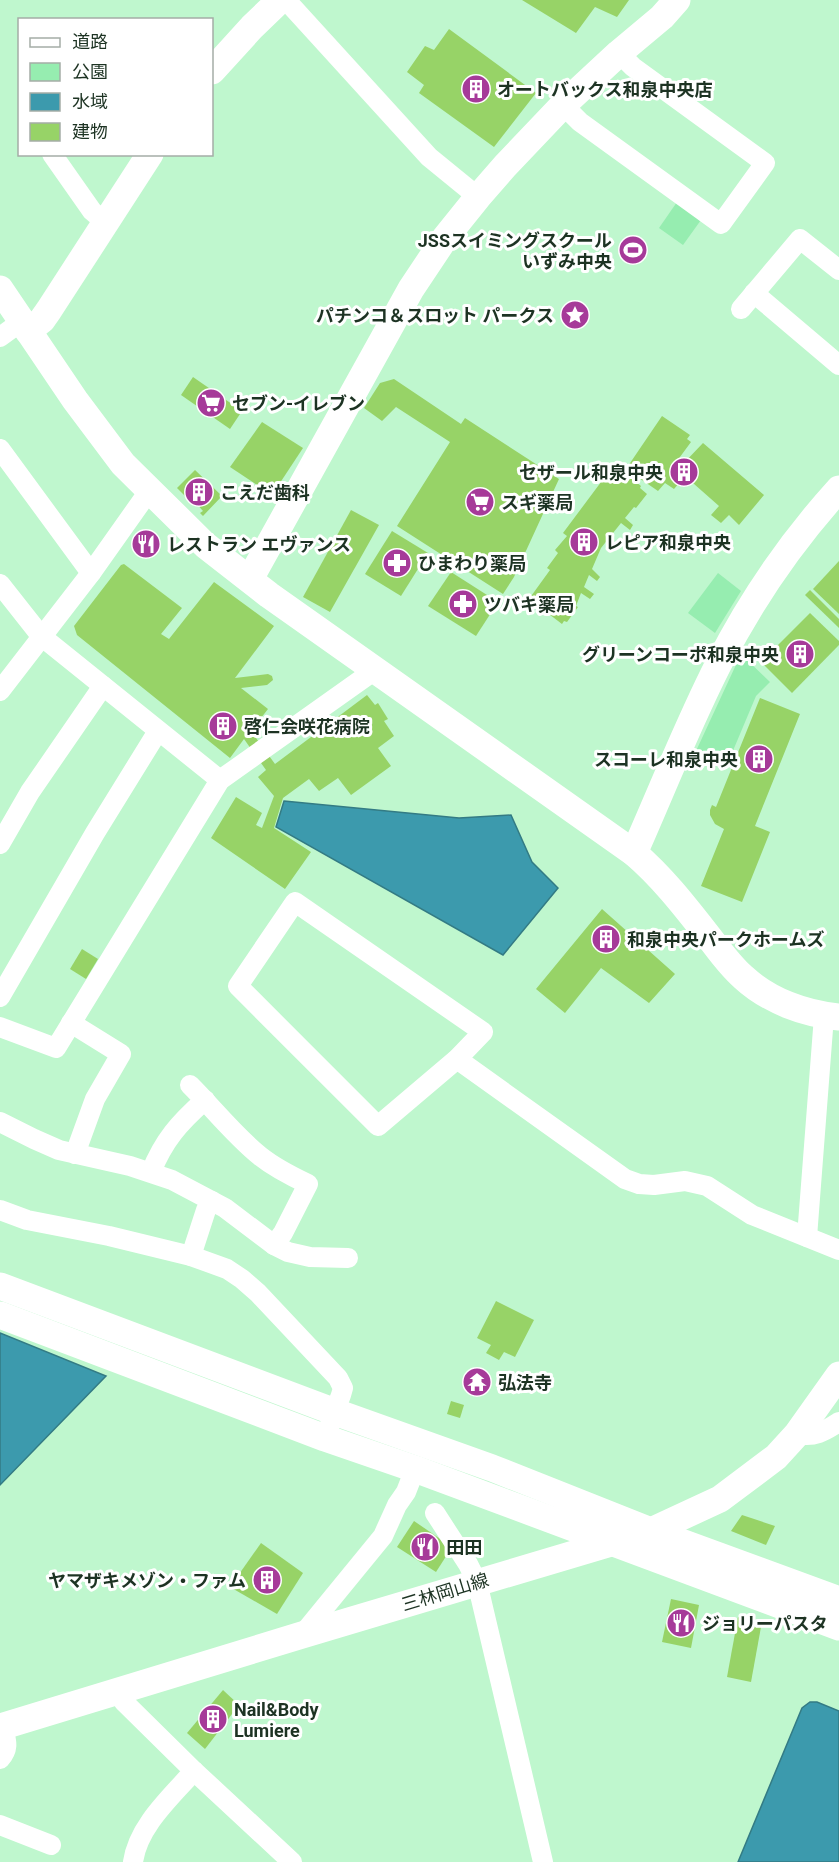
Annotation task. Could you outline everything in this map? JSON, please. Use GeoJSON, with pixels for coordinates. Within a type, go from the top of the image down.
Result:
{"type":"FeatureCollection","features":[{"type":"Feature","properties":{"kind":"street"},"geometry":{"type":"LineString","coordinates":[[213,70],[280,0]]}},
{"type":"Feature","properties":{"kind":"street"},"geometry":{"type":"LineString","coordinates":[[286,0],[429,157],[478,197]]}},
{"type":"Feature","properties":{"kind":"street"},"geometry":{"type":"LineString","coordinates":[[250,579],[411,289],[445,238],[505,166],[563,105],[662,17],[676,0]]}},
{"type":"Feature","properties":{"kind":"street"},"geometry":{"type":"LineString","coordinates":[[563,105],[580,122],[721,224],[765,163],[633,67],[619,53]]}},
{"type":"Feature","properties":{"kind":"street"},"geometry":{"type":"LineString","coordinates":[[0,337],[42,320],[149,156]]}},
{"type":"Feature","properties":{"kind":"street"},"geometry":{"type":"LineString","coordinates":[[46,157],[92,211],[106,223]]}},
{"type":"Feature","properties":{"kind":"street"},"geometry":{"type":"LineString","coordinates":[[741,309],[800,239],[839,270]]}},
{"type":"Feature","properties":{"kind":"street"},"geometry":{"type":"LineString","coordinates":[[0,289],[75,400],[123,464],[205,545],[269,595],[634,853],[666,885],[724,957],[744,978],[768,995],[796,1008],[831,1016],[807,1236]]}},
{"type":"Feature","properties":{"kind":"street"},"geometry":{"type":"LineString","coordinates":[[754,293],[839,365]]}},
{"type":"Feature","properties":{"kind":"street"},"geometry":{"type":"LineString","coordinates":[[0,449],[91,573]]}},
{"type":"Feature","properties":{"kind":"street"},"geometry":{"type":"LineString","coordinates":[[634,853],[718,665],[746,614],[780,561],[839,489]]}},
{"type":"Feature","properties":{"kind":"street"},"geometry":{"type":"LineString","coordinates":[[0,691],[91,573],[149,491]]}},
{"type":"Feature","properties":{"kind":"street"},"geometry":{"type":"LineString","coordinates":[[0,584],[41,636],[220,780]]}},
{"type":"Feature","properties":{"kind":"street"},"geometry":{"type":"LineString","coordinates":[[0,1027],[56,1048],[220,780],[375,670]]}},
{"type":"Feature","properties":{"kind":"street"},"geometry":{"type":"LineString","coordinates":[[0,844],[30,792],[103,687]]}},
{"type":"Feature","properties":{"kind":"street"},"geometry":{"type":"LineString","coordinates":[[0,997],[95,833],[158,731]]}},
{"type":"Feature","properties":{"kind":"street"},"geometry":{"type":"LineString","coordinates":[[296,902],[483,1032],[457,1059],[378,1126],[238,986],[296,902]]}},
{"type":"Feature","properties":{"kind":"street"},"geometry":{"type":"LineString","coordinates":[[71,1023],[121,1054],[95,1099],[75,1154]]}},
{"type":"Feature","properties":{"kind":"street"},"geometry":{"type":"LineString","coordinates":[[457,1059],[625,1179],[639,1184],[654,1185],[696,1182],[707,1186],[752,1215],[839,1250]]}},
{"type":"Feature","properties":{"kind":"street"},"geometry":{"type":"LineString","coordinates":[[190,1085],[259,1155],[288,1175],[308,1185],[283,1233],[274,1245]]}},
{"type":"Feature","properties":{"kind":"street"},"geometry":{"type":"LineString","coordinates":[[151,1173],[167,1138],[205,1100]]}},
{"type":"Feature","properties":{"kind":"street"},"geometry":{"type":"LineString","coordinates":[[0,1122],[59,1150],[130,1166],[172,1180],[212,1201],[241,1219],[274,1245],[288,1252],[310,1257],[348,1258]]}},
{"type":"Feature","properties":{"kind":"street"},"geometry":{"type":"LineString","coordinates":[[191,1256],[206,1210],[212,1201]]}},
{"type":"Feature","properties":{"kind":"street"},"geometry":{"type":"LineString","coordinates":[[0,1210],[27,1220],[109,1236],[191,1256],[214,1263],[242,1279],[338,1378],[343,1388],[325,1438]]}},
{"type":"Feature","properties":{"kind":"street"},"geometry":{"type":"LineString","coordinates":[[0,1286],[335,1412],[492,1468],[651,1531],[839,1600]]}},
{"type":"Feature","properties":{"kind":"street"},"geometry":{"type":"LineString","coordinates":[[0,1315],[325,1438],[415,1469],[552,1522],[839,1627]]}},
{"type":"Feature","properties":{"kind":"street","name":"三林岡山線"},"geometry":{"type":"LineString","coordinates":[[1,1727],[651,1531],[720,1500],[776,1457],[797,1434],[839,1375]]}},
{"type":"Feature","properties":{"kind":"street"},"geometry":{"type":"LineString","coordinates":[[797,1434],[807,1436],[820,1434],[839,1422]]}},
{"type":"Feature","properties":{"kind":"street"},"geometry":{"type":"LineString","coordinates":[[302,1635],[383,1536],[415,1469]]}},
{"type":"Feature","properties":{"kind":"street"},"geometry":{"type":"LineString","coordinates":[[435,1513],[477,1582],[543,1862]]}},
{"type":"Feature","properties":{"kind":"street"},"geometry":{"type":"LineString","coordinates":[[121,1690],[124,1702],[292,1862]]}},
{"type":"Feature","properties":{"kind":"street"},"geometry":{"type":"LineString","coordinates":[[0,1759],[6,1753],[8,1745],[1,1727]]}},
{"type":"Feature","properties":{"kind":"street"},"geometry":{"type":"LineString","coordinates":[[133,1862],[140,1838],[150,1822],[194,1771]]}},
{"type":"Feature","properties":{"kind":"street"},"geometry":{"type":"LineString","coordinates":[[0,1825],[34,1828],[51,1845]]}},
{"type":"Feature","properties":{"kind":"green space"},"geometry":{"type":"Polygon","coordinates":[[[677,202],[701,220],[683,245],[659,228],[677,202]]]}},
{"type":"Feature","properties":{"kind":"green space"},"geometry":{"type":"Polygon","coordinates":[[[718,573],[741,591],[715,633],[688,613],[718,573]]]}},
{"type":"Feature","properties":{"kind":"green space"},"geometry":{"type":"Polygon","coordinates":[[[741,654],[770,682],[756,696],[727,765],[696,751],[741,654]]]}},
{"type":"Feature","properties":{"kind":"water"},"geometry":{"type":"Polygon","coordinates":[[[284,801],[459,818],[511,815],[532,862],[558,888],[503,955],[276,827],[284,801]]]}},
{"type":"Feature","properties":{"kind":"water"},"geometry":{"type":"Polygon","coordinates":[[[0,1333],[106,1376],[0,1485],[0,1333]]]}},
{"type":"Feature","properties":{"kind":"water"},"geometry":{"type":"Polygon","coordinates":[[[810,1702],[817,1702],[839,1711],[839,1862],[738,1862],[802,1708],[810,1702]]]}},
{"type":"Feature","properties":{"kind":"building"},"geometry":{"type":"Polygon","coordinates":[[[522,0],[629,0],[617,17],[595,7],[576,33],[522,0]]]}},
{"type":"Feature","properties":{"kind":"building","name":"オートバックス和泉中央店"},"geometry":{"type":"Polygon","coordinates":[[[449,29],[536,93],[494,147],[419,93],[424,85],[407,72],[425,46],[434,50],[449,29]]]}},
{"type":"Feature","properties":{"kind":"building","name":"セブン-イレブン"},"geometry":{"type":"Polygon","coordinates":[[[193,377],[242,411],[230,429],[181,395],[193,377]]]}},
{"type":"Feature","properties":{"kind":"building","name":"スギ薬局"},"geometry":{"type":"Polygon","coordinates":[[[394,379],[461,424],[465,418],[559,479],[514,577],[503,594],[397,526],[450,442],[396,407],[382,421],[364,408],[380,383],[394,379]]]}},
{"type":"Feature","properties":{"kind":"building","name":"セザール和泉中央"},"geometry":{"type":"Polygon","coordinates":[[[662,416],[690,435],[687,439],[691,442],[677,461],[682,465],[703,443],[764,495],[739,525],[729,515],[721,523],[711,515],[719,506],[685,476],[674,489],[665,483],[658,491],[626,469],[662,416]]]}},
{"type":"Feature","properties":{"kind":"building"},"geometry":{"type":"Polygon","coordinates":[[[262,422],[303,448],[272,495],[230,467],[262,422]]]}},
{"type":"Feature","properties":{"kind":"building","name":"レピア和泉中央"},"geometry":{"type":"Polygon","coordinates":[[[613,466],[641,486],[640,488],[647,494],[625,518],[633,525],[630,530],[621,523],[601,548],[592,569],[600,577],[597,581],[589,575],[584,587],[594,594],[590,599],[581,593],[576,606],[578,607],[567,622],[564,621],[562,624],[529,599],[550,570],[547,568],[558,553],[555,550],[567,536],[563,533],[613,466]]]}},
{"type":"Feature","properties":{"kind":"building","name":"こえだ歯科"},"geometry":{"type":"Polygon","coordinates":[[[195,470],[222,496],[203,516],[200,513],[203,511],[195,502],[193,504],[177,488],[195,470]]]}},
{"type":"Feature","properties":{"kind":"building"},"geometry":{"type":"Polygon","coordinates":[[[351,510],[379,525],[330,612],[303,597],[351,510]]]}},
{"type":"Feature","properties":{"kind":"building","name":"ひまわり薬局"},"geometry":{"type":"Polygon","coordinates":[[[392,531],[428,553],[401,596],[365,574],[392,531]]]}},
{"type":"Feature","properties":{"kind":"building"},"geometry":{"type":"Polygon","coordinates":[[[839,561],[839,614],[813,589],[839,561]]]}},
{"type":"Feature","properties":{"kind":"building","name":"啓仁会咲花病院"},"geometry":{"type":"Polygon","coordinates":[[[124,564],[182,608],[161,634],[169,639],[214,582],[274,626],[235,678],[268,674],[272,676],[273,680],[267,685],[241,688],[268,709],[251,731],[275,764],[367,695],[375,705],[378,703],[388,719],[384,721],[394,736],[378,748],[391,766],[351,795],[338,778],[319,791],[309,779],[283,798],[274,828],[311,852],[285,889],[211,838],[236,797],[262,813],[256,825],[262,828],[274,796],[258,777],[266,770],[244,739],[230,758],[77,635],[74,626],[124,564]]]}},
{"type":"Feature","properties":{"kind":"building","name":"ツバキ薬局"},"geometry":{"type":"Polygon","coordinates":[[[451,572],[498,602],[476,636],[428,606],[451,572]]]}},
{"type":"Feature","properties":{"kind":"building"},"geometry":{"type":"Polygon","coordinates":[[[810,590],[839,619],[839,628],[805,595],[810,590]]]}},
{"type":"Feature","properties":{"kind":"building","name":"グリーンコーポ和泉中央"},"geometry":{"type":"Polygon","coordinates":[[[810,613],[839,641],[839,645],[792,693],[761,662],[810,613]]]}},
{"type":"Feature","properties":{"kind":"building","name":"スコーレ和泉中央"},"geometry":{"type":"Polygon","coordinates":[[[760,698],[800,714],[755,826],[770,832],[742,902],[701,886],[724,829],[715,824],[710,810],[712,805],[716,807],[760,698]]]}},
{"type":"Feature","properties":{"kind":"building","name":"和泉中央パークホームズ"},"geometry":{"type":"Polygon","coordinates":[[[602,909],[675,974],[649,1003],[601,968],[565,1013],[536,989],[602,909]]]}},
{"type":"Feature","properties":{"kind":"building"},"geometry":{"type":"Polygon","coordinates":[[[82,949],[98,959],[86,979],[70,969],[82,949]]]}},
{"type":"Feature","properties":{"kind":"building"},"geometry":{"type":"Polygon","coordinates":[[[496,1301],[534,1320],[515,1357],[504,1352],[499,1360],[486,1353],[491,1345],[477,1338],[496,1301]]]}},
{"type":"Feature","properties":{"kind":"building"},"geometry":{"type":"Polygon","coordinates":[[[451,1401],[464,1405],[460,1418],[447,1414],[451,1401]]]}},
{"type":"Feature","properties":{"kind":"building"},"geometry":{"type":"Polygon","coordinates":[[[742,1515],[775,1526],[766,1545],[731,1531],[742,1515]]]}},
{"type":"Feature","properties":{"kind":"building","name":"田田"},"geometry":{"type":"Polygon","coordinates":[[[414,1521],[452,1547],[436,1572],[397,1547],[414,1521]]]}},
{"type":"Feature","properties":{"kind":"building","name":"ヤマザキメゾン・ファム"},"geometry":{"type":"Polygon","coordinates":[[[261,1543],[303,1573],[277,1614],[230,1587],[261,1543]]]}},
{"type":"Feature","properties":{"kind":"building","name":"ジョリーパスタ"},"geometry":{"type":"Polygon","coordinates":[[[671,1599],[699,1605],[691,1648],[662,1642],[671,1599]]]}},
{"type":"Feature","properties":{"kind":"building"},"geometry":{"type":"Polygon","coordinates":[[[738,1617],[761,1627],[751,1682],[727,1677],[738,1617]]]}},
{"type":"Feature","properties":{"kind":"building","name":"Nail&Body Lumiere"},"geometry":{"type":"Polygon","coordinates":[[[223,1690],[239,1705],[205,1749],[187,1733],[223,1690]]]}},
{"type":"Feature","properties":{"kind":"place","name":"オートバックス和泉中央店"},"geometry":{"type":"Point","coordinates":[476,89]}},
{"type":"Feature","properties":{"kind":"place","name":"JSSスイミングスクール いずみ中央"},"geometry":{"type":"Point","coordinates":[633,250]}},
{"type":"Feature","properties":{"kind":"place","name":"パチンコ＆スロット パークス"},"geometry":{"type":"Point","coordinates":[575,315]}},
{"type":"Feature","properties":{"kind":"place","name":"セブン-イレブン"},"geometry":{"type":"Point","coordinates":[211,403]}},
{"type":"Feature","properties":{"kind":"place","name":"セザール和泉中央"},"geometry":{"type":"Point","coordinates":[684,472]}},
{"type":"Feature","properties":{"kind":"place","name":"こえだ歯科"},"geometry":{"type":"Point","coordinates":[199,492]}},
{"type":"Feature","properties":{"kind":"place","name":"スギ薬局"},"geometry":{"type":"Point","coordinates":[480,502]}},
{"type":"Feature","properties":{"kind":"place","name":"レピア和泉中央"},"geometry":{"type":"Point","coordinates":[584,542]}},
{"type":"Feature","properties":{"kind":"place","name":"レストラン エヴァンス"},"geometry":{"type":"Point","coordinates":[146,544]}},
{"type":"Feature","properties":{"kind":"place","name":"ひまわり薬局"},"geometry":{"type":"Point","coordinates":[397,563]}},
{"type":"Feature","properties":{"kind":"place","name":"ツバキ薬局"},"geometry":{"type":"Point","coordinates":[463,604]}},
{"type":"Feature","properties":{"kind":"place","name":"グリーンコーポ和泉中央"},"geometry":{"type":"Point","coordinates":[800,654]}},
{"type":"Feature","properties":{"kind":"place","name":"啓仁会咲花病院"},"geometry":{"type":"Point","coordinates":[223,726]}},
{"type":"Feature","properties":{"kind":"place","name":"スコーレ和泉中央"},"geometry":{"type":"Point","coordinates":[759,759]}},
{"type":"Feature","properties":{"kind":"place","name":"和泉中央パークホームズ"},"geometry":{"type":"Point","coordinates":[606,939]}},
{"type":"Feature","properties":{"kind":"place","name":"弘法寺"},"geometry":{"type":"Point","coordinates":[477,1382]}},
{"type":"Feature","properties":{"kind":"place","name":"田田"},"geometry":{"type":"Point","coordinates":[425,1547]}},
{"type":"Feature","properties":{"kind":"place","name":"ヤマザキメゾン・ファム"},"geometry":{"type":"Point","coordinates":[267,1580]}},
{"type":"Feature","properties":{"kind":"place","name":"ジョリーパスタ"},"geometry":{"type":"Point","coordinates":[681,1623]}},
{"type":"Feature","properties":{"kind":"place","name":"Nail&Body Lumiere"},"geometry":{"type":"Point","coordinates":[213,1719]}}]}
